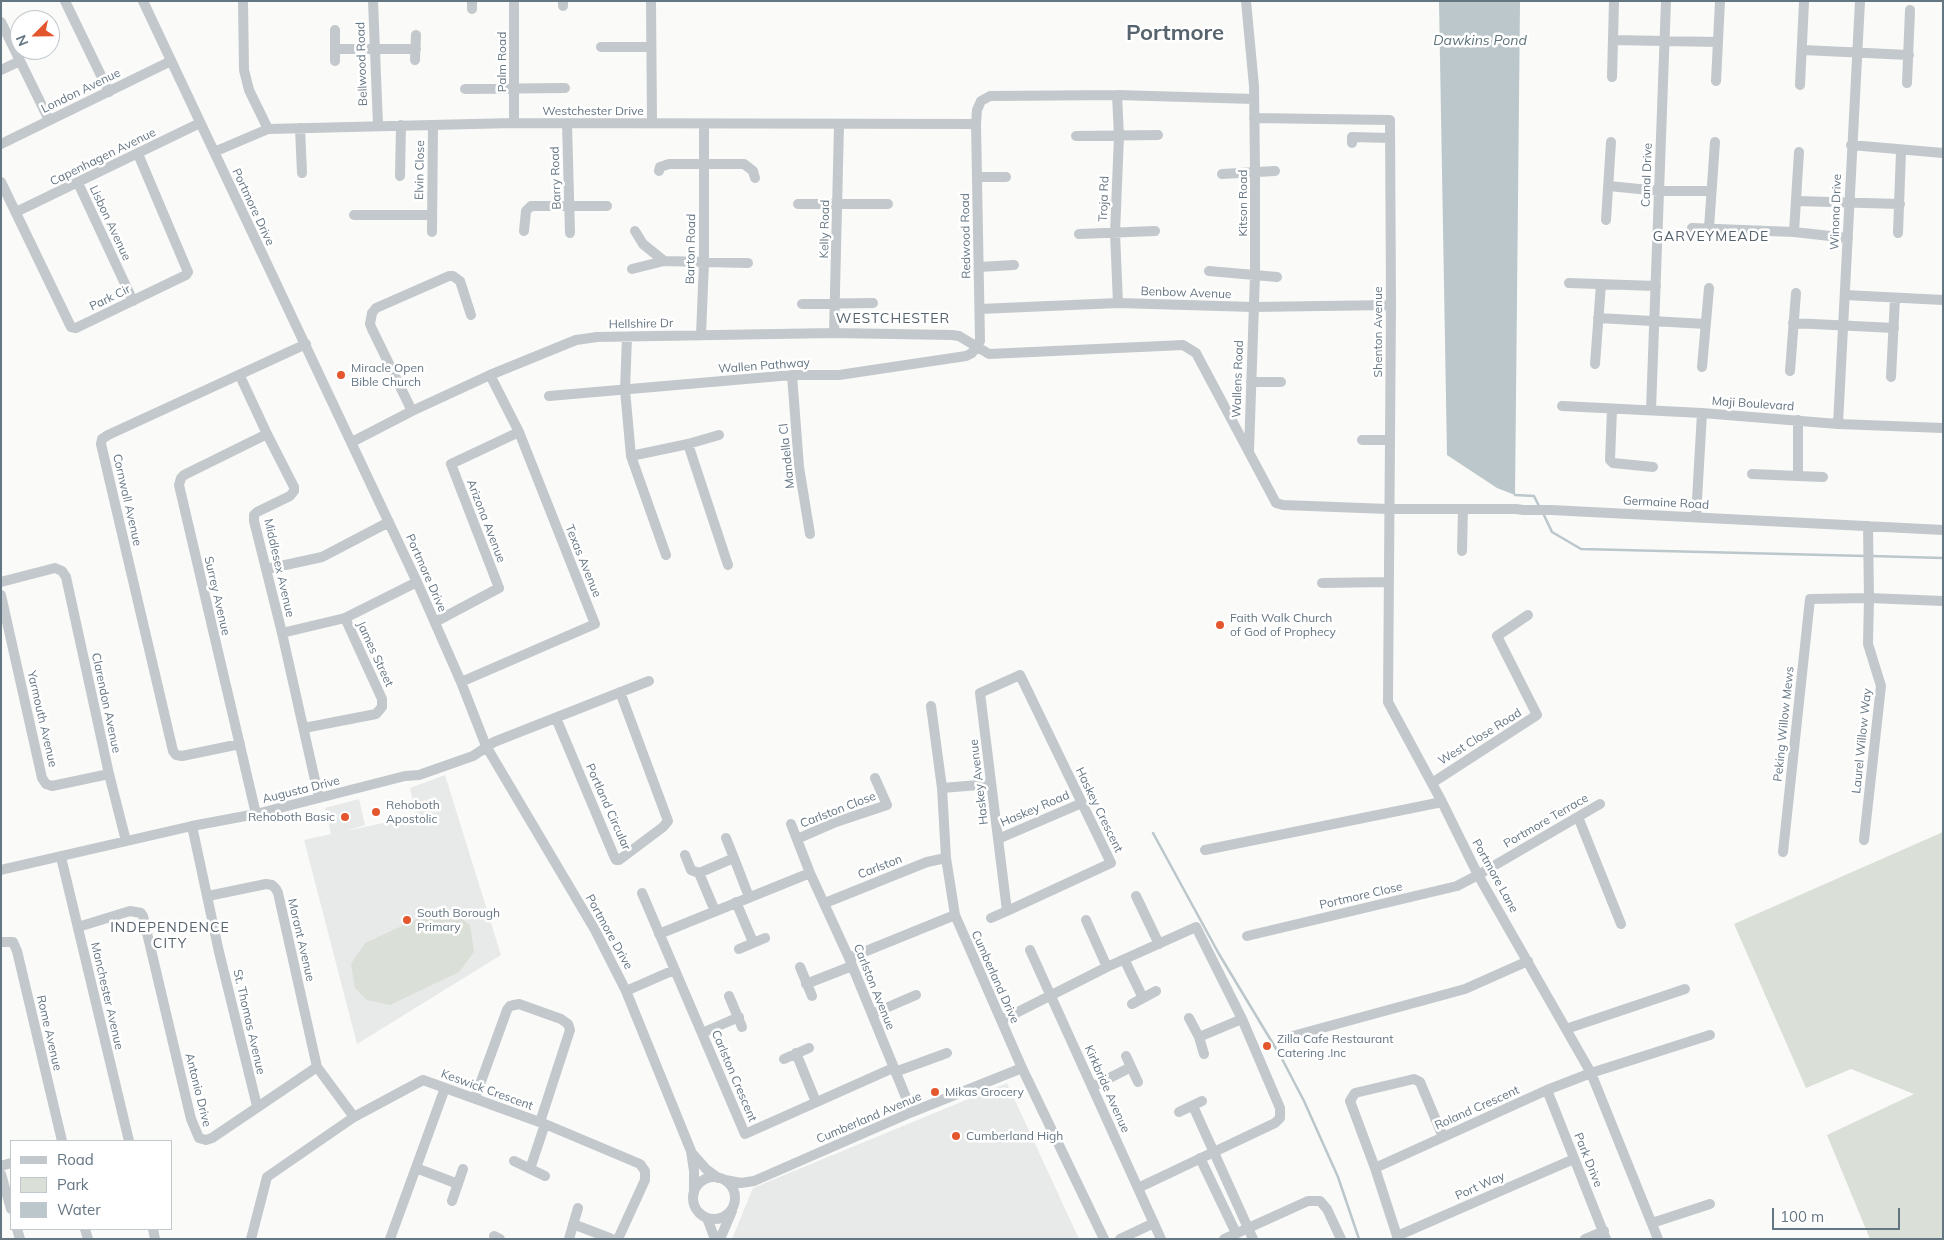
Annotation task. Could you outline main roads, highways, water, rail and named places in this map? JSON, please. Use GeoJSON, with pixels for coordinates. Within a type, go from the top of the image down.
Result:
{"type":"FeatureCollection","features":[{"type":"Feature","properties":{"kind":"water","name":"Dawkins Pond"},"geometry":{"type":"Polygon","coordinates":[[[1439,1],[1520,1],[1515,495],[1497,488],[1447,455],[1439,1]]]}},
{"type":"Feature","properties":{"kind":"waterway"},"geometry":{"type":"LineString","coordinates":[[1515,495],[1534,496],[1539,506]]}},
{"type":"Feature","properties":{"kind":"waterway"},"geometry":{"type":"LineString","coordinates":[[1543,513],[1552,532],[1581,549],[1866,556]]}},
{"type":"Feature","properties":{"kind":"waterway"},"geometry":{"type":"LineString","coordinates":[[1871,556],[1943,558]]}},
{"type":"Feature","properties":{"kind":"waterway"},"geometry":{"type":"LineString","coordinates":[[1153,833],[1219,954],[1281,1057],[1304,1101],[1338,1177],[1359,1239]]}},
{"type":"Feature","properties":{"kind":"place","name":"Miracle Open Bible Church"},"geometry":{"type":"Point","coordinates":[341,375]}},
{"type":"Feature","properties":{"kind":"place","name":"Faith Walk Church of God of Prophecy"},"geometry":{"type":"Point","coordinates":[1220,625]}},
{"type":"Feature","properties":{"kind":"place","name":"Rehoboth Apostolic"},"geometry":{"type":"Point","coordinates":[376,812]}},
{"type":"Feature","properties":{"kind":"place","name":"Rehoboth Basic"},"geometry":{"type":"Point","coordinates":[345,817]}},
{"type":"Feature","properties":{"kind":"place","name":"South Borough Primary"},"geometry":{"type":"Point","coordinates":[407,920]}},
{"type":"Feature","properties":{"kind":"place","name":"Zilla Cafe Restaurant Catering .Inc"},"geometry":{"type":"Point","coordinates":[1267,1046]}},
{"type":"Feature","properties":{"kind":"place","name":"Mikas Grocery"},"geometry":{"type":"Point","coordinates":[935,1092]}},
{"type":"Feature","properties":{"kind":"place","name":"Cumberland High"},"geometry":{"type":"Point","coordinates":[956,1136]}},
{"type":"Feature","properties":{"kind":"district","name":"Portmore"},"geometry":{"type":"Point","coordinates":[1175,33]}},
{"type":"Feature","properties":{"kind":"district","name":"GARVEYMEADE"},"geometry":{"type":"Point","coordinates":[1711,237]}},
{"type":"Feature","properties":{"kind":"district","name":"WESTCHESTER"},"geometry":{"type":"Point","coordinates":[893,319]}},
{"type":"Feature","properties":{"kind":"district","name":"INDEPENDENCE CITY"},"geometry":{"type":"Point","coordinates":[170,936]}}]}
